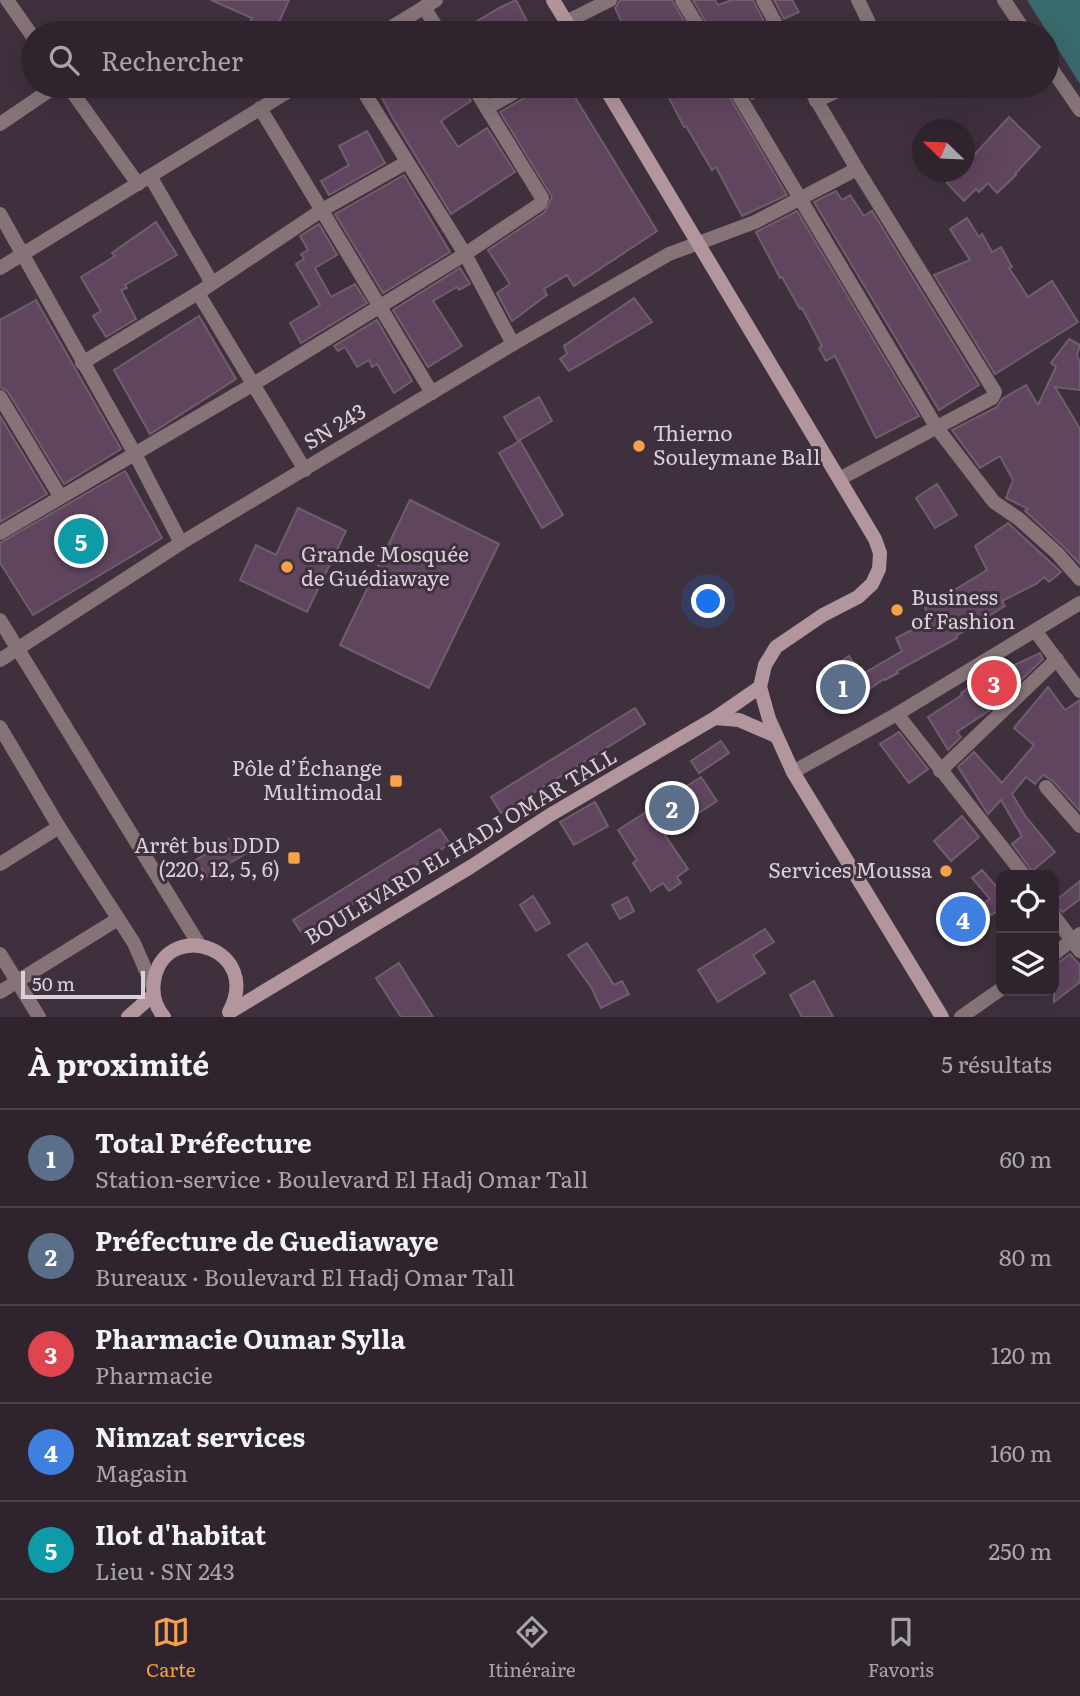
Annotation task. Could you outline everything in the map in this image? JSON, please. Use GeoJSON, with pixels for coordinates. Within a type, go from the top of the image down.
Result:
{"type":"FeatureCollection","features":[{"type":"Feature","properties":{"kind":"main road"},"geometry":{"type":"LineString","coordinates":[[553,0],[565,21]]}},
{"type":"Feature","properties":{"kind":"main road"},"geometry":{"type":"LineString","coordinates":[[611,98],[841,478],[875,539],[880,553],[879,569],[872,584],[858,597],[823,615],[776,648],[765,665],[760,687],[776,736],[793,772],[942,1017]]}},
{"type":"Feature","properties":{"kind":"main road","name":"BOULEVARD EL HADJ OMAR TALL"},"geometry":{"type":"LineString","coordinates":[[227,1015],[551,815],[715,718],[760,687]]}},
{"type":"Feature","properties":{"kind":"main road"},"geometry":{"type":"LineString","coordinates":[[715,718],[739,720],[776,736]]}},
{"type":"Feature","properties":{"kind":"main road"},"geometry":{"type":"LineString","coordinates":[[164,1017],[155,1003],[155,973],[167,956],[186,946],[200,946]]}},
{"type":"Feature","properties":{"kind":"main road","name":"BOULEVARD EL HADJ OMAR TALL"},"geometry":{"type":"LineString","coordinates":[[200,946],[218,952],[233,969],[237,992],[227,1015]]}},
{"type":"Feature","properties":{"kind":"main road"},"geometry":{"type":"LineString","coordinates":[[128,1017],[153,991]]}},
{"type":"Feature","properties":{"kind":"street"},"geometry":{"type":"LineString","coordinates":[[7,0],[22,21]]}},
{"type":"Feature","properties":{"kind":"street"},"geometry":{"type":"LineString","coordinates":[[579,21],[610,0]]}},
{"type":"Feature","properties":{"kind":"street"},"geometry":{"type":"LineString","coordinates":[[682,0],[695,21]]}},
{"type":"Feature","properties":{"kind":"street"},"geometry":{"type":"LineString","coordinates":[[763,0],[774,21]]}},
{"type":"Feature","properties":{"kind":"street"},"geometry":{"type":"LineString","coordinates":[[858,0],[868,21]]}},
{"type":"Feature","properties":{"kind":"street"},"geometry":{"type":"LineString","coordinates":[[1004,0],[1018,21]]}},
{"type":"Feature","properties":{"kind":"street"},"geometry":{"type":"LineString","coordinates":[[402,21],[430,4],[436,21]]}},
{"type":"Feature","properties":{"kind":"street"},"geometry":{"type":"LineString","coordinates":[[1059,79],[1080,110]]}},
{"type":"Feature","properties":{"kind":"street"},"geometry":{"type":"LineString","coordinates":[[0,124],[38,98]]}},
{"type":"Feature","properties":{"kind":"street"},"geometry":{"type":"LineString","coordinates":[[78,98],[144,180],[212,283]]}},
{"type":"Feature","properties":{"kind":"street"},"geometry":{"type":"LineString","coordinates":[[0,268],[277,98]]}},
{"type":"Feature","properties":{"kind":"street"},"geometry":{"type":"LineString","coordinates":[[367,98],[465,254],[513,344]]}},
{"type":"Feature","properties":{"kind":"street"},"geometry":{"type":"LineString","coordinates":[[0,533],[252,385],[465,254],[540,204],[542,201],[481,98]]}},
{"type":"Feature","properties":{"kind":"street"},"geometry":{"type":"LineString","coordinates":[[487,108],[505,98]]}},
{"type":"Feature","properties":{"kind":"street"},"geometry":{"type":"LineString","coordinates":[[740,98],[937,428],[994,502],[1019,519],[1057,553],[1080,579]]}},
{"type":"Feature","properties":{"kind":"street"},"geometry":{"type":"LineString","coordinates":[[814,98],[995,392],[992,398],[841,478]]}},
{"type":"Feature","properties":{"kind":"street"},"geometry":{"type":"LineString","coordinates":[[816,101],[823,98]]}},
{"type":"Feature","properties":{"kind":"street"},"geometry":{"type":"LineString","coordinates":[[260,108],[432,393]]}},
{"type":"Feature","properties":{"kind":"street"},"geometry":{"type":"LineString","coordinates":[[82,363],[198,293],[322,210],[407,162]]}},
{"type":"Feature","properties":{"kind":"street","name":"SN 243"},"geometry":{"type":"LineString","coordinates":[[0,660],[181,542],[669,254],[741,229],[857,169]]}},
{"type":"Feature","properties":{"kind":"street"},"geometry":{"type":"LineString","coordinates":[[0,214],[135,454],[181,542]]}},
{"type":"Feature","properties":{"kind":"street"},"geometry":{"type":"LineString","coordinates":[[198,293],[305,470]]}},
{"type":"Feature","properties":{"kind":"street"},"geometry":{"type":"LineString","coordinates":[[0,397],[60,496]]}},
{"type":"Feature","properties":{"kind":"street"},"geometry":{"type":"LineString","coordinates":[[793,772],[897,714],[1080,603]]}},
{"type":"Feature","properties":{"kind":"street"},"geometry":{"type":"LineString","coordinates":[[0,620],[200,946]]}},
{"type":"Feature","properties":{"kind":"street"},"geometry":{"type":"LineString","coordinates":[[1036,632],[1080,691]]}},
{"type":"Feature","properties":{"kind":"street"},"geometry":{"type":"LineString","coordinates":[[940,771],[1057,659]]}},
{"type":"Feature","properties":{"kind":"street"},"geometry":{"type":"LineString","coordinates":[[897,714],[1020,870]]}},
{"type":"Feature","properties":{"kind":"street"},"geometry":{"type":"LineString","coordinates":[[0,727],[59,827],[134,943],[153,991]]}},
{"type":"Feature","properties":{"kind":"street"},"geometry":{"type":"LineString","coordinates":[[1046,787],[1080,826]]}},
{"type":"Feature","properties":{"kind":"street"},"geometry":{"type":"LineString","coordinates":[[0,864],[59,827]]}},
{"type":"Feature","properties":{"kind":"street"},"geometry":{"type":"LineString","coordinates":[[0,992],[118,919]]}},
{"type":"Feature","properties":{"kind":"street"},"geometry":{"type":"LineString","coordinates":[[1059,922],[1077,942],[1059,951]]}},
{"type":"Feature","properties":{"kind":"street"},"geometry":{"type":"LineString","coordinates":[[0,954],[39,1017]]}},
{"type":"Feature","properties":{"kind":"street"},"geometry":{"type":"LineString","coordinates":[[961,1017],[996,992]]}},
{"type":"Feature","properties":{"kind":"shaded area"},"geometry":{"type":"Polygon","coordinates":[[[1027,0],[1080,0],[1080,84],[1059,51],[1059,21],[1040,21],[1027,0]]]}},
{"type":"Feature","properties":{"kind":"building"},"geometry":{"type":"Polygon","coordinates":[[[211,0],[289,0],[279,21],[251,21],[252,18],[211,0]]]}},
{"type":"Feature","properties":{"kind":"building"},"geometry":{"type":"Polygon","coordinates":[[[516,0],[527,21],[477,21],[516,0]]]}},
{"type":"Feature","properties":{"kind":"building"},"geometry":{"type":"Polygon","coordinates":[[[620,0],[672,0],[684,21],[621,21],[615,8],[620,0]]]}},
{"type":"Feature","properties":{"kind":"building"},"geometry":{"type":"Polygon","coordinates":[[[693,0],[715,0],[718,5],[732,0],[753,0],[764,21],[705,21],[693,0]]]}},
{"type":"Feature","properties":{"kind":"building"},"geometry":{"type":"Polygon","coordinates":[[[774,0],[792,0],[799,12],[784,19],[774,0]]]}},
{"type":"Feature","properties":{"kind":"building"},"geometry":{"type":"Polygon","coordinates":[[[382,98],[469,98],[471,101],[441,121],[458,147],[487,128],[515,172],[451,214],[382,98]]]}},
{"type":"Feature","properties":{"kind":"building"},"geometry":{"type":"Polygon","coordinates":[[[524,98],[575,98],[657,231],[574,286],[567,275],[544,289],[547,295],[512,321],[497,293],[510,284],[488,250],[545,212],[552,197],[500,112],[524,98]]]}},
{"type":"Feature","properties":{"kind":"building"},"geometry":{"type":"Polygon","coordinates":[[[669,98],[730,98],[787,195],[742,216],[716,167],[712,170],[686,126],[684,127],[669,98]]]}},
{"type":"Feature","properties":{"kind":"building"},"geometry":{"type":"Polygon","coordinates":[[[1009,117],[1040,147],[997,193],[988,183],[979,192],[976,189],[964,201],[947,183],[975,182],[975,154],[1009,117]]]}},
{"type":"Feature","properties":{"kind":"building"},"geometry":{"type":"Polygon","coordinates":[[[367,131],[385,163],[329,195],[321,181],[349,165],[339,146],[367,131]]]}},
{"type":"Feature","properties":{"kind":"building"},"geometry":{"type":"Polygon","coordinates":[[[404,175],[450,252],[383,293],[335,214],[404,175]]]}},
{"type":"Feature","properties":{"kind":"building"},"geometry":{"type":"Polygon","coordinates":[[[836,191],[842,200],[850,195],[864,216],[872,211],[979,385],[939,410],[814,202],[836,191]]]}},
{"type":"Feature","properties":{"kind":"building"},"geometry":{"type":"Polygon","coordinates":[[[797,211],[919,416],[876,438],[835,356],[826,361],[819,348],[822,346],[802,308],[800,309],[782,277],[780,278],[756,232],[797,211]]]}},
{"type":"Feature","properties":{"kind":"building"},"geometry":{"type":"Polygon","coordinates":[[[967,218],[979,237],[982,234],[992,252],[1001,247],[1012,267],[1009,268],[1028,297],[1052,281],[1078,322],[995,374],[934,275],[970,260],[950,229],[967,218]]]}},
{"type":"Feature","properties":{"kind":"building"},"geometry":{"type":"Polygon","coordinates":[[[156,222],[177,255],[125,285],[127,288],[121,290],[136,319],[106,337],[93,316],[101,311],[81,277],[115,256],[112,253],[156,222]]]}},
{"type":"Feature","properties":{"kind":"building"},"geometry":{"type":"Polygon","coordinates":[[[319,224],[337,255],[315,268],[331,297],[355,284],[367,303],[301,343],[290,323],[320,305],[296,264],[304,259],[301,254],[308,250],[300,236],[319,224]]]}},
{"type":"Feature","properties":{"kind":"building"},"geometry":{"type":"Polygon","coordinates":[[[460,268],[470,284],[459,290],[457,287],[433,301],[462,346],[428,367],[393,310],[460,268]]]}},
{"type":"Feature","properties":{"kind":"building"},"geometry":{"type":"Polygon","coordinates":[[[634,298],[652,322],[569,371],[560,359],[567,354],[564,346],[634,298]]]}},
{"type":"Feature","properties":{"kind":"building"},"geometry":{"type":"Polygon","coordinates":[[[36,300],[121,449],[64,484],[8,392],[0,387],[0,320],[36,300]]]}},
{"type":"Feature","properties":{"kind":"building"},"geometry":{"type":"Polygon","coordinates":[[[199,316],[236,379],[150,434],[114,370],[199,316]]]}},
{"type":"Feature","properties":{"kind":"building"},"geometry":{"type":"Polygon","coordinates":[[[377,320],[412,381],[394,393],[377,364],[372,367],[369,360],[357,367],[345,347],[338,351],[334,346],[377,320]]]}},
{"type":"Feature","properties":{"kind":"building"},"geometry":{"type":"Polygon","coordinates":[[[1069,339],[1080,345],[1077,355],[1080,363],[1080,390],[1055,387],[1080,429],[1080,564],[1025,511],[1028,509],[1006,498],[1013,480],[1000,456],[980,468],[952,430],[997,407],[1002,399],[1026,385],[1038,405],[1056,367],[1051,363],[1069,339]]]}},
{"type":"Feature","properties":{"kind":"building"},"geometry":{"type":"Polygon","coordinates":[[[539,397],[552,421],[518,441],[504,417],[539,397]]]}},
{"type":"Feature","properties":{"kind":"building"},"geometry":{"type":"Polygon","coordinates":[[[0,416],[47,494],[0,522],[0,416]]]}},
{"type":"Feature","properties":{"kind":"building"},"geometry":{"type":"Polygon","coordinates":[[[520,441],[563,515],[542,528],[499,453],[520,441]]]}},
{"type":"Feature","properties":{"kind":"building"},"geometry":{"type":"Polygon","coordinates":[[[125,471],[162,538],[33,615],[0,563],[0,543],[125,471]]]}},
{"type":"Feature","properties":{"kind":"building"},"geometry":{"type":"Polygon","coordinates":[[[937,484],[957,515],[935,528],[916,498],[937,484]]]}},
{"type":"Feature","properties":{"kind":"building"},"geometry":{"type":"Polygon","coordinates":[[[410,500],[499,544],[429,688],[340,645],[410,500]]]}},
{"type":"Feature","properties":{"kind":"building","name":"Grande Mosquée de Guédiawaye"},"geometry":{"type":"Polygon","coordinates":[[[298,508],[346,531],[307,612],[240,580],[256,545],[276,555],[298,508]]]}},
{"type":"Feature","properties":{"kind":"building"},"geometry":{"type":"Polygon","coordinates":[[[1008,523],[1061,572],[1049,582],[1044,577],[1036,584],[1002,601],[1005,606],[956,636],[957,638],[897,671],[898,673],[884,679],[840,709],[818,677],[849,656],[861,675],[902,651],[896,638],[924,624],[923,621],[930,617],[925,608],[987,570],[975,546],[1008,523]]]}},
{"type":"Feature","properties":{"kind":"building"},"geometry":{"type":"Polygon","coordinates":[[[1040,653],[1043,659],[990,710],[957,732],[961,737],[948,750],[928,717],[984,677],[987,681],[1040,653]]]}},
{"type":"Feature","properties":{"kind":"building"},"geometry":{"type":"Polygon","coordinates":[[[1048,687],[1065,710],[1080,700],[1080,811],[1053,781],[1043,775],[1035,784],[1026,777],[1012,794],[1026,817],[1055,852],[1033,870],[1012,844],[1022,836],[1001,800],[988,814],[958,767],[974,752],[1002,783],[1034,745],[1014,728],[1048,687]]]}},
{"type":"Feature","properties":{"kind":"building"},"geometry":{"type":"Polygon","coordinates":[[[635,708],[645,724],[501,813],[491,797],[635,708]]]}},
{"type":"Feature","properties":{"kind":"building"},"geometry":{"type":"Polygon","coordinates":[[[899,732],[928,769],[909,783],[880,744],[899,732]]]}},
{"type":"Feature","properties":{"kind":"building"},"geometry":{"type":"Polygon","coordinates":[[[721,741],[729,753],[699,773],[691,761],[721,741]]]}},
{"type":"Feature","properties":{"kind":"building"},"geometry":{"type":"Polygon","coordinates":[[[701,777],[717,801],[665,835],[688,869],[677,877],[681,883],[669,891],[663,883],[651,891],[633,863],[637,860],[618,830],[701,777]]]}},
{"type":"Feature","properties":{"kind":"building"},"geometry":{"type":"Polygon","coordinates":[[[595,802],[608,826],[574,845],[560,822],[595,802]]]}},
{"type":"Feature","properties":{"kind":"building"},"geometry":{"type":"Polygon","coordinates":[[[962,816],[979,837],[951,861],[934,841],[962,816]]]}},
{"type":"Feature","properties":{"kind":"building"},"geometry":{"type":"Polygon","coordinates":[[[440,829],[450,844],[303,935],[293,920],[440,829]]]}},
{"type":"Feature","properties":{"kind":"building"},"geometry":{"type":"Polygon","coordinates":[[[234,836],[245,854],[207,877],[196,860],[234,836]]]}},
{"type":"Feature","properties":{"kind":"building"},"geometry":{"type":"Polygon","coordinates":[[[982,870],[996,886],[996,912],[991,915],[984,903],[990,899],[972,878],[982,870]]]}},
{"type":"Feature","properties":{"kind":"building"},"geometry":{"type":"Polygon","coordinates":[[[1080,881],[1080,899],[1063,912],[1059,909],[1059,898],[1080,881]]]}},
{"type":"Feature","properties":{"kind":"building"},"geometry":{"type":"Polygon","coordinates":[[[533,896],[550,923],[536,931],[520,905],[533,896]]]}},
{"type":"Feature","properties":{"kind":"building"},"geometry":{"type":"Polygon","coordinates":[[[627,897],[634,911],[620,919],[612,905],[627,897]]]}},
{"type":"Feature","properties":{"kind":"building"},"geometry":{"type":"Polygon","coordinates":[[[765,929],[774,942],[753,955],[765,973],[718,1002],[698,970],[765,929]]]}},
{"type":"Feature","properties":{"kind":"building"},"geometry":{"type":"Polygon","coordinates":[[[587,943],[614,985],[622,981],[629,994],[601,1008],[591,987],[568,955],[587,943]]]}},
{"type":"Feature","properties":{"kind":"building"},"geometry":{"type":"Polygon","coordinates":[[[1070,954],[1080,965],[1080,982],[1054,1002],[1054,996],[1059,996],[1059,962],[1070,954]]]}},
{"type":"Feature","properties":{"kind":"building"},"geometry":{"type":"Polygon","coordinates":[[[399,963],[433,1017],[401,1017],[376,978],[399,963]]]}},
{"type":"Feature","properties":{"kind":"building"},"geometry":{"type":"Polygon","coordinates":[[[814,981],[833,1017],[802,1017],[790,995],[814,981]]]}},
{"type":"Feature","properties":{"kind":"place","name":"Thierno Souleymane Ball"},"geometry":{"type":"Point","coordinates":[639,446]}},
{"type":"Feature","properties":{"kind":"place","name":"Ilot d'habitat"},"geometry":{"type":"Point","coordinates":[81,541]}},
{"type":"Feature","properties":{"kind":"place","name":"Grande Mosquée de Guédiawaye"},"geometry":{"type":"Point","coordinates":[287,567]}},
{"type":"Feature","properties":{"kind":"place","name":"Business of Fashion"},"geometry":{"type":"Point","coordinates":[897,610]}},
{"type":"Feature","properties":{"kind":"place","name":"Pharmacie Oumar Sylla"},"geometry":{"type":"Point","coordinates":[994,683]}},
{"type":"Feature","properties":{"kind":"place","name":"Total Préfecture"},"geometry":{"type":"Point","coordinates":[843,687]}},
{"type":"Feature","properties":{"kind":"place","name":"Pôle d’Échange Multimodal"},"geometry":{"type":"Point","coordinates":[396,781]}},
{"type":"Feature","properties":{"kind":"place","name":"Préfecture de Guediawaye"},"geometry":{"type":"Point","coordinates":[672,808]}},
{"type":"Feature","properties":{"kind":"place","name":"Arrêt bus DDD (220, 12, 5, 6)"},"geometry":{"type":"Point","coordinates":[294,858]}},
{"type":"Feature","properties":{"kind":"place","name":"Services Moussa"},"geometry":{"type":"Point","coordinates":[946,871]}},
{"type":"Feature","properties":{"kind":"place","name":"Nimzat services"},"geometry":{"type":"Point","coordinates":[963,919]}}]}
